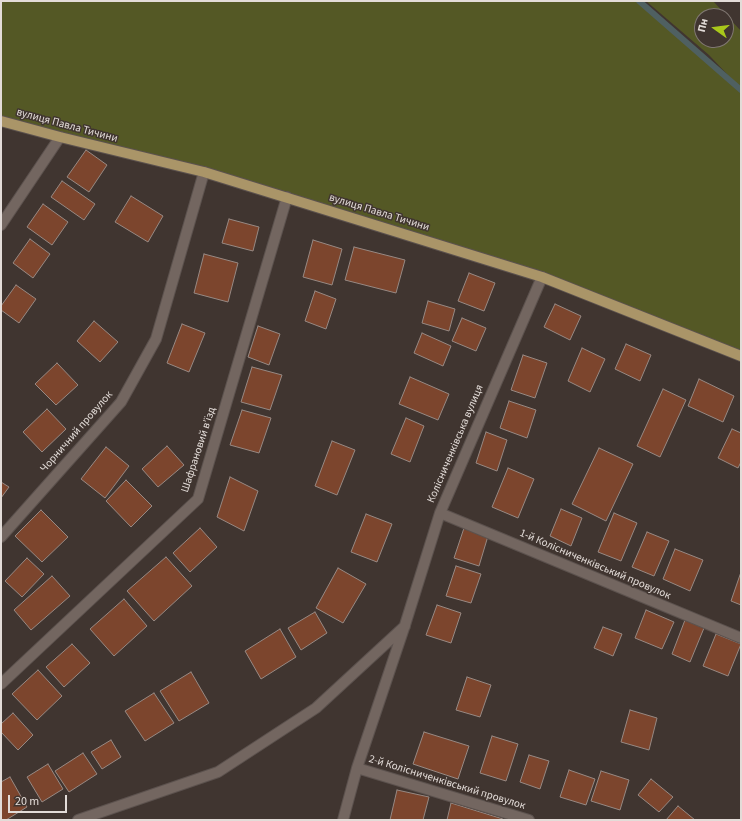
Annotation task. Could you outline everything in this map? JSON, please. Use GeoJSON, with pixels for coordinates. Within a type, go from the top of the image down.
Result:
{"type":"FeatureCollection","features":[{"type":"Feature","properties":{"kind":"main road","name":"вулиця Павла Тичини"},"geometry":{"type":"LineString","coordinates":[[1,121],[60,138],[204,172],[287,196],[542,277],[741,356]]}},
{"type":"Feature","properties":{"kind":"street"},"geometry":{"type":"LineString","coordinates":[[1,225],[60,138]]}},
{"type":"Feature","properties":{"kind":"street","name":"Чорничний провулок"},"geometry":{"type":"LineString","coordinates":[[1,537],[121,402],[156,339],[204,172]]}},
{"type":"Feature","properties":{"kind":"street","name":"Шафрановий в'їзд"},"geometry":{"type":"LineString","coordinates":[[1,684],[198,498],[287,196]]}},
{"type":"Feature","properties":{"kind":"street","name":"Колісниченківська вулиця"},"geometry":{"type":"LineString","coordinates":[[343,820],[357,768],[405,625],[440,513],[542,277]]}},
{"type":"Feature","properties":{"kind":"street","name":"1-й Колісниченківський провулок"},"geometry":{"type":"LineString","coordinates":[[440,513],[741,638]]}},
{"type":"Feature","properties":{"kind":"street","name":"Колісниченківська вулиця"},"geometry":{"type":"LineString","coordinates":[[78,820],[218,772],[316,708],[405,625]]}},
{"type":"Feature","properties":{"kind":"street","name":"2-й Колісниченківський провулок"},"geometry":{"type":"LineString","coordinates":[[357,768],[529,820]]}},
{"type":"Feature","properties":{"kind":"green space"},"geometry":{"type":"Polygon","coordinates":[[[1,1],[639,1],[741,93],[741,356],[542,277],[1,117],[1,1]]]}},
{"type":"Feature","properties":{"kind":"green space"},"geometry":{"type":"Polygon","coordinates":[[[646,1],[713,1],[720,8],[694,8],[694,42],[646,1]]]}},
{"type":"Feature","properties":{"kind":"green space"},"geometry":{"type":"Polygon","coordinates":[[[734,24],[741,31],[741,89],[701,48],[734,48],[734,24]]]}},
{"type":"Feature","properties":{"kind":"building"},"geometry":{"type":"Polygon","coordinates":[[[86,150],[107,165],[89,192],[67,177],[86,150]]]}},
{"type":"Feature","properties":{"kind":"building"},"geometry":{"type":"Polygon","coordinates":[[[62,181],[95,204],[84,220],[51,197],[62,181]]]}},
{"type":"Feature","properties":{"kind":"building"},"geometry":{"type":"Polygon","coordinates":[[[131,196],[163,216],[148,242],[115,222],[131,196]]]}},
{"type":"Feature","properties":{"kind":"building"},"geometry":{"type":"Polygon","coordinates":[[[43,204],[68,222],[52,245],[27,227],[43,204]]]}},
{"type":"Feature","properties":{"kind":"building"},"geometry":{"type":"Polygon","coordinates":[[[229,219],[259,227],[253,251],[222,243],[229,219]]]}},
{"type":"Feature","properties":{"kind":"building"},"geometry":{"type":"Polygon","coordinates":[[[30,239],[50,254],[33,278],[13,263],[30,239]]]}},
{"type":"Feature","properties":{"kind":"building"},"geometry":{"type":"Polygon","coordinates":[[[313,240],[342,249],[332,285],[303,277],[313,240]]]}},
{"type":"Feature","properties":{"kind":"building"},"geometry":{"type":"Polygon","coordinates":[[[354,247],[405,260],[396,293],[345,280],[354,247]]]}},
{"type":"Feature","properties":{"kind":"building"},"geometry":{"type":"Polygon","coordinates":[[[204,254],[238,263],[228,302],[194,293],[204,254]]]}},
{"type":"Feature","properties":{"kind":"building"},"geometry":{"type":"Polygon","coordinates":[[[469,273],[495,283],[484,311],[458,301],[469,273]]]}},
{"type":"Feature","properties":{"kind":"building"},"geometry":{"type":"Polygon","coordinates":[[[16,285],[36,299],[19,323],[1,310],[1,306],[16,285]]]}},
{"type":"Feature","properties":{"kind":"building"},"geometry":{"type":"Polygon","coordinates":[[[315,291],[336,299],[326,329],[305,321],[315,291]]]}},
{"type":"Feature","properties":{"kind":"building"},"geometry":{"type":"Polygon","coordinates":[[[428,301],[455,309],[449,331],[422,323],[428,301]]]}},
{"type":"Feature","properties":{"kind":"building"},"geometry":{"type":"Polygon","coordinates":[[[555,304],[581,316],[570,340],[544,327],[555,304]]]}},
{"type":"Feature","properties":{"kind":"building"},"geometry":{"type":"Polygon","coordinates":[[[462,318],[486,328],[476,351],[452,341],[462,318]]]}},
{"type":"Feature","properties":{"kind":"building"},"geometry":{"type":"Polygon","coordinates":[[[94,321],[118,342],[100,362],[77,341],[94,321]]]}},
{"type":"Feature","properties":{"kind":"building"},"geometry":{"type":"Polygon","coordinates":[[[182,324],[205,333],[189,372],[167,363],[182,324]]]}},
{"type":"Feature","properties":{"kind":"building"},"geometry":{"type":"Polygon","coordinates":[[[258,326],[280,334],[269,365],[248,357],[258,326]]]}},
{"type":"Feature","properties":{"kind":"building"},"geometry":{"type":"Polygon","coordinates":[[[422,333],[451,346],[443,366],[414,353],[422,333]]]}},
{"type":"Feature","properties":{"kind":"building"},"geometry":{"type":"Polygon","coordinates":[[[626,344],[651,355],[640,381],[615,369],[626,344]]]}},
{"type":"Feature","properties":{"kind":"building"},"geometry":{"type":"Polygon","coordinates":[[[582,348],[605,359],[590,392],[568,381],[582,348]]]}},
{"type":"Feature","properties":{"kind":"building"},"geometry":{"type":"Polygon","coordinates":[[[523,355],[547,363],[535,398],[511,390],[523,355]]]}},
{"type":"Feature","properties":{"kind":"building"},"geometry":{"type":"Polygon","coordinates":[[[57,363],[78,385],[56,405],[35,384],[57,363]]]}},
{"type":"Feature","properties":{"kind":"building"},"geometry":{"type":"Polygon","coordinates":[[[252,367],[282,375],[270,410],[241,402],[252,367]]]}},
{"type":"Feature","properties":{"kind":"building"},"geometry":{"type":"Polygon","coordinates":[[[410,377],[449,394],[438,420],[399,404],[410,377]]]}},
{"type":"Feature","properties":{"kind":"building"},"geometry":{"type":"Polygon","coordinates":[[[699,379],[734,396],[723,422],[688,406],[699,379]]]}},
{"type":"Feature","properties":{"kind":"building"},"geometry":{"type":"Polygon","coordinates":[[[663,389],[686,400],[660,457],[637,446],[663,389]]]}},
{"type":"Feature","properties":{"kind":"building"},"geometry":{"type":"Polygon","coordinates":[[[509,401],[536,410],[527,438],[500,428],[509,401]]]}},
{"type":"Feature","properties":{"kind":"building"},"geometry":{"type":"Polygon","coordinates":[[[47,409],[66,429],[42,452],[23,432],[47,409]]]}},
{"type":"Feature","properties":{"kind":"building"},"geometry":{"type":"Polygon","coordinates":[[[242,410],[271,418],[259,453],[230,445],[242,410]]]}},
{"type":"Feature","properties":{"kind":"building"},"geometry":{"type":"Polygon","coordinates":[[[406,418],[424,426],[410,462],[391,454],[406,418]]]}},
{"type":"Feature","properties":{"kind":"building"},"geometry":{"type":"Polygon","coordinates":[[[732,429],[741,433],[741,462],[738,468],[718,458],[732,429]]]}},
{"type":"Feature","properties":{"kind":"building"},"geometry":{"type":"Polygon","coordinates":[[[486,432],[507,440],[497,471],[476,463],[486,432]]]}},
{"type":"Feature","properties":{"kind":"building"},"geometry":{"type":"Polygon","coordinates":[[[332,441],[355,450],[337,495],[315,486],[332,441]]]}},
{"type":"Feature","properties":{"kind":"building"},"geometry":{"type":"Polygon","coordinates":[[[167,446],[184,465],[158,487],[142,469],[167,446]]]}},
{"type":"Feature","properties":{"kind":"building"},"geometry":{"type":"Polygon","coordinates":[[[106,447],[129,466],[105,498],[81,479],[106,447]]]}},
{"type":"Feature","properties":{"kind":"building"},"geometry":{"type":"Polygon","coordinates":[[[599,448],[633,464],[606,521],[572,504],[599,448]]]}},
{"type":"Feature","properties":{"kind":"building"},"geometry":{"type":"Polygon","coordinates":[[[508,468],[534,479],[518,518],[492,507],[508,468]]]}},
{"type":"Feature","properties":{"kind":"building"},"geometry":{"type":"Polygon","coordinates":[[[230,477],[258,491],[244,531],[217,517],[230,477]]]}},
{"type":"Feature","properties":{"kind":"building"},"geometry":{"type":"Polygon","coordinates":[[[126,480],[152,506],[131,527],[106,501],[126,480]]]}},
{"type":"Feature","properties":{"kind":"building"},"geometry":{"type":"Polygon","coordinates":[[[1,482],[9,487],[1,498],[1,482]]]}},
{"type":"Feature","properties":{"kind":"building"},"geometry":{"type":"Polygon","coordinates":[[[561,509],[582,518],[571,546],[550,536],[561,509]]]}},
{"type":"Feature","properties":{"kind":"building"},"geometry":{"type":"Polygon","coordinates":[[[41,510],[68,537],[42,562],[15,536],[41,510]]]}},
{"type":"Feature","properties":{"kind":"building"},"geometry":{"type":"Polygon","coordinates":[[[614,513],[637,523],[621,561],[598,552],[614,513]]]}},
{"type":"Feature","properties":{"kind":"building"},"geometry":{"type":"Polygon","coordinates":[[[366,514],[392,524],[377,562],[351,552],[366,514]]]}},
{"type":"Feature","properties":{"kind":"building"},"geometry":{"type":"Polygon","coordinates":[[[200,528],[217,547],[190,572],[173,553],[200,528]]]}},
{"type":"Feature","properties":{"kind":"building"},"geometry":{"type":"Polygon","coordinates":[[[464,528],[488,536],[479,566],[454,558],[464,528]]]}},
{"type":"Feature","properties":{"kind":"building"},"geometry":{"type":"Polygon","coordinates":[[[647,532],[669,541],[654,576],[632,567],[647,532]]]}},
{"type":"Feature","properties":{"kind":"building"},"geometry":{"type":"Polygon","coordinates":[[[675,549],[703,560],[690,591],[663,579],[675,549]]]}},
{"type":"Feature","properties":{"kind":"building"},"geometry":{"type":"Polygon","coordinates":[[[166,557],[192,586],[154,621],[127,591],[166,557]]]}},
{"type":"Feature","properties":{"kind":"building"},"geometry":{"type":"Polygon","coordinates":[[[27,558],[44,574],[22,597],[5,581],[27,558]]]}},
{"type":"Feature","properties":{"kind":"building"},"geometry":{"type":"Polygon","coordinates":[[[456,566],[481,574],[471,603],[446,596],[456,566]]]}},
{"type":"Feature","properties":{"kind":"building"},"geometry":{"type":"Polygon","coordinates":[[[338,568],[366,584],[343,623],[316,608],[338,568]]]}},
{"type":"Feature","properties":{"kind":"building"},"geometry":{"type":"Polygon","coordinates":[[[741,572],[741,605],[731,601],[741,572]]]}},
{"type":"Feature","properties":{"kind":"building"},"geometry":{"type":"Polygon","coordinates":[[[52,576],[70,596],[31,630],[14,610],[52,576]]]}},
{"type":"Feature","properties":{"kind":"building"},"geometry":{"type":"Polygon","coordinates":[[[124,599],[147,626],[114,656],[90,629],[124,599]]]}},
{"type":"Feature","properties":{"kind":"building"},"geometry":{"type":"Polygon","coordinates":[[[437,605],[461,613],[451,643],[426,635],[437,605]]]}},
{"type":"Feature","properties":{"kind":"building"},"geometry":{"type":"Polygon","coordinates":[[[646,610],[674,622],[662,649],[635,638],[646,610]]]}},
{"type":"Feature","properties":{"kind":"building"},"geometry":{"type":"Polygon","coordinates":[[[315,612],[327,633],[301,650],[288,628],[315,612]]]}},
{"type":"Feature","properties":{"kind":"building"},"geometry":{"type":"Polygon","coordinates":[[[685,620],[704,628],[690,662],[672,654],[685,620]]]}},
{"type":"Feature","properties":{"kind":"building"},"geometry":{"type":"Polygon","coordinates":[[[603,627],[622,634],[613,656],[594,648],[603,627]]]}},
{"type":"Feature","properties":{"kind":"building"},"geometry":{"type":"Polygon","coordinates":[[[280,629],[296,657],[261,679],[245,651],[280,629]]]}},
{"type":"Feature","properties":{"kind":"building"},"geometry":{"type":"Polygon","coordinates":[[[716,634],[741,644],[728,676],[703,666],[716,634]]]}},
{"type":"Feature","properties":{"kind":"building"},"geometry":{"type":"Polygon","coordinates":[[[72,644],[90,663],[64,687],[46,667],[72,644]]]}},
{"type":"Feature","properties":{"kind":"building"},"geometry":{"type":"Polygon","coordinates":[[[38,670],[62,696],[37,720],[12,694],[38,670]]]}},
{"type":"Feature","properties":{"kind":"building"},"geometry":{"type":"Polygon","coordinates":[[[191,672],[209,703],[179,721],[160,691],[191,672]]]}},
{"type":"Feature","properties":{"kind":"building"},"geometry":{"type":"Polygon","coordinates":[[[467,677],[491,685],[480,717],[456,710],[467,677]]]}},
{"type":"Feature","properties":{"kind":"building"},"geometry":{"type":"Polygon","coordinates":[[[154,693],[174,723],[145,741],[125,711],[154,693]]]}},
{"type":"Feature","properties":{"kind":"building"},"geometry":{"type":"Polygon","coordinates":[[[630,710],[657,718],[649,750],[621,742],[630,710]]]}},
{"type":"Feature","properties":{"kind":"building"},"geometry":{"type":"Polygon","coordinates":[[[13,713],[33,735],[18,750],[1,732],[1,724],[13,713]]]}},
{"type":"Feature","properties":{"kind":"building"},"geometry":{"type":"Polygon","coordinates":[[[424,732],[469,746],[458,779],[413,764],[424,732]]]}},
{"type":"Feature","properties":{"kind":"building"},"geometry":{"type":"Polygon","coordinates":[[[492,736],[518,744],[506,781],[480,773],[492,736]]]}},
{"type":"Feature","properties":{"kind":"building"},"geometry":{"type":"Polygon","coordinates":[[[111,740],[121,757],[102,769],[91,752],[111,740]]]}},
{"type":"Feature","properties":{"kind":"building"},"geometry":{"type":"Polygon","coordinates":[[[83,753],[97,774],[69,792],[55,771],[83,753]]]}},
{"type":"Feature","properties":{"kind":"building"},"geometry":{"type":"Polygon","coordinates":[[[529,755],[549,761],[540,789],[520,782],[529,755]]]}},
{"type":"Feature","properties":{"kind":"building"},"geometry":{"type":"Polygon","coordinates":[[[48,764],[63,789],[42,802],[27,777],[48,764]]]}},
{"type":"Feature","properties":{"kind":"building"},"geometry":{"type":"Polygon","coordinates":[[[569,770],[595,779],[586,805],[560,797],[569,770]]]}},
{"type":"Feature","properties":{"kind":"building"},"geometry":{"type":"Polygon","coordinates":[[[601,771],[629,780],[620,810],[591,801],[601,771]]]}},
{"type":"Feature","properties":{"kind":"building"},"geometry":{"type":"Polygon","coordinates":[[[10,777],[27,807],[6,820],[2,820],[1,782],[10,777]]]}},
{"type":"Feature","properties":{"kind":"building"},"geometry":{"type":"Polygon","coordinates":[[[651,779],[673,797],[659,812],[638,795],[651,779]]]}},
{"type":"Feature","properties":{"kind":"building"},"geometry":{"type":"Polygon","coordinates":[[[397,790],[429,797],[423,820],[390,820],[397,790]]]}},
{"type":"Feature","properties":{"kind":"building"},"geometry":{"type":"Polygon","coordinates":[[[451,803],[503,819],[503,820],[447,820],[451,803]]]}},
{"type":"Feature","properties":{"kind":"building"},"geometry":{"type":"Polygon","coordinates":[[[678,806],[695,820],[666,820],[678,806]]]}},
{"type":"Feature","properties":{"kind":"waterway"},"geometry":{"type":"LineString","coordinates":[[639,1],[741,90]]}}]}
